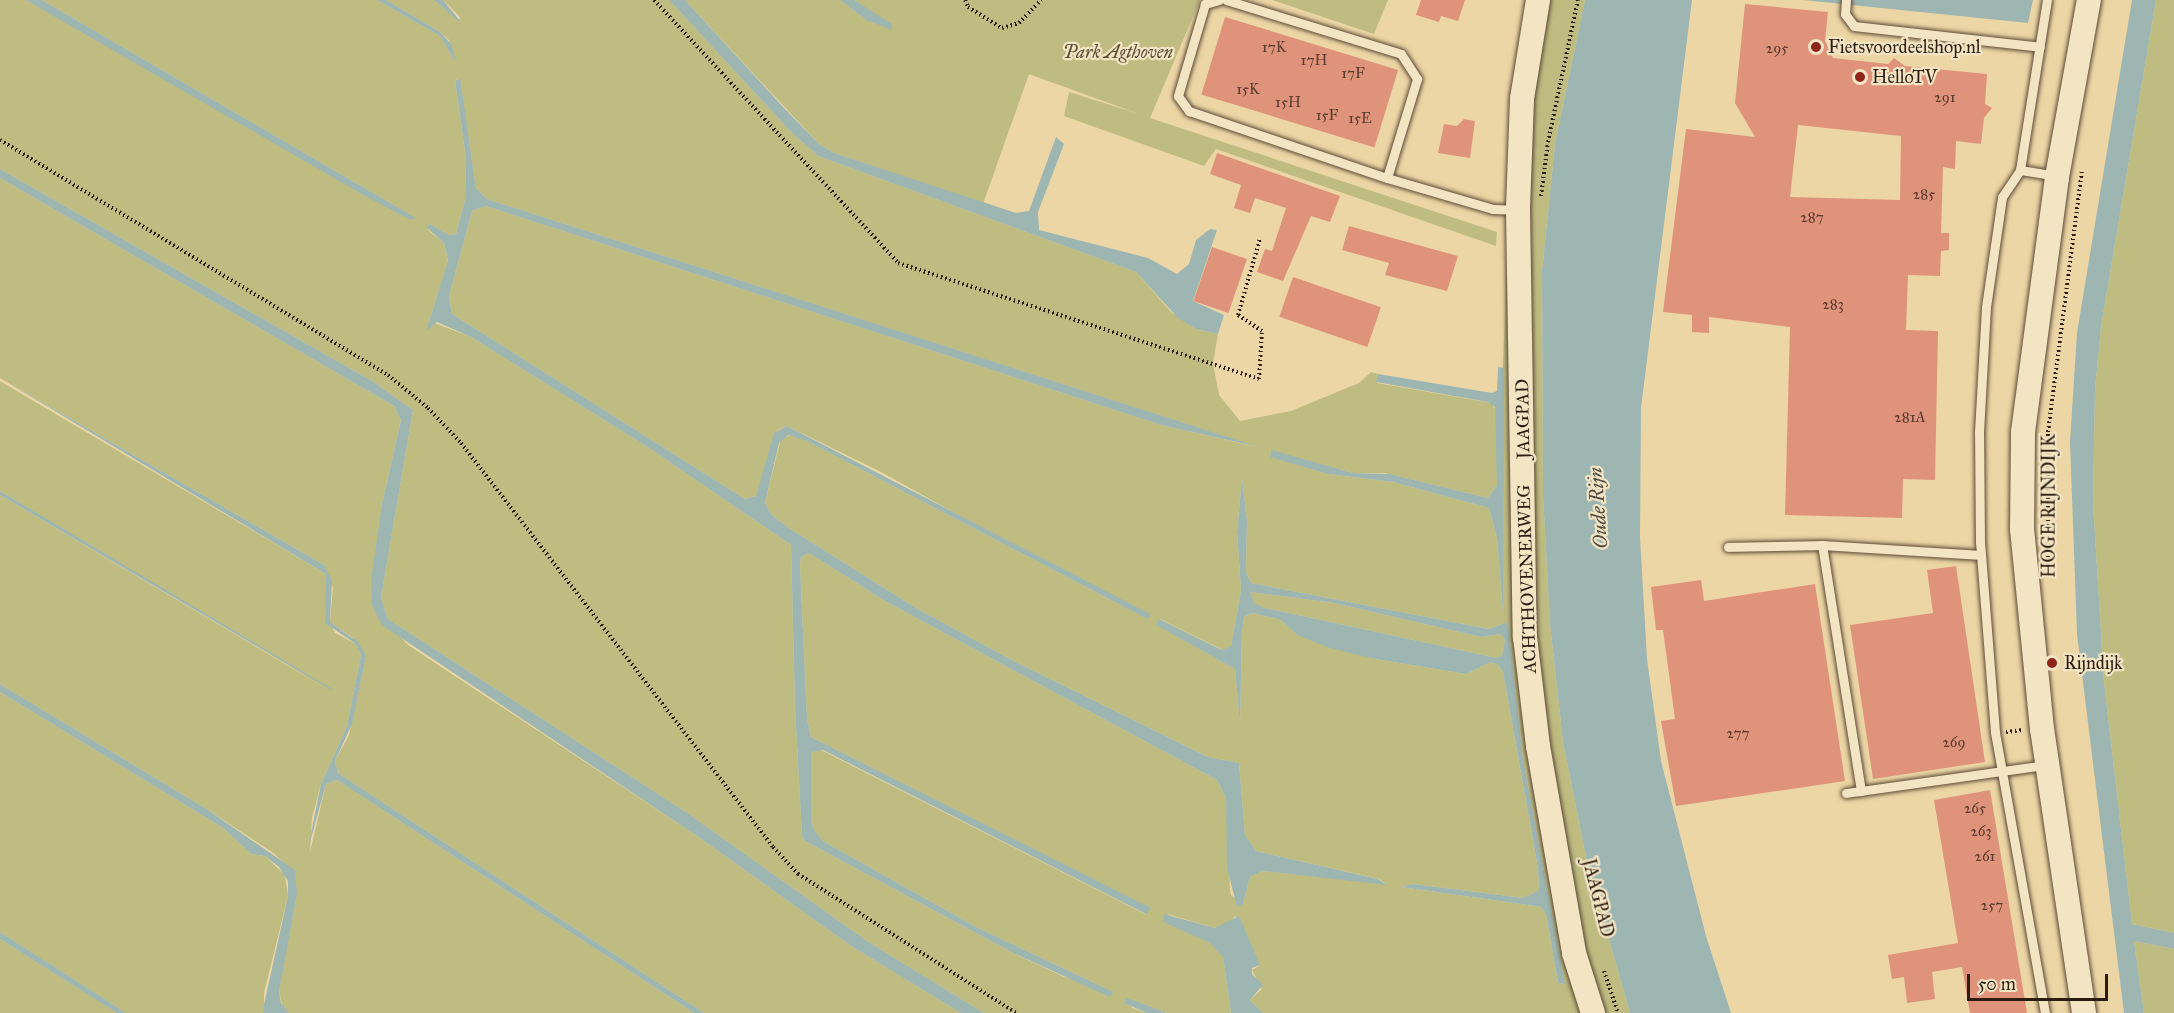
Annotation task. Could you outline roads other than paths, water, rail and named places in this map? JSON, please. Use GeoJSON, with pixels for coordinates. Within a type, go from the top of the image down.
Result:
{"type":"FeatureCollection","features":[{"type":"Feature","properties":{"kind":"street","name":"ACHTHOVENERWEG"},"geometry":{"type":"LineString","coordinates":[[1538,0],[1522,99],[1529,208],[1525,637],[1538,746],[1574,953],[1593,1013]]}},
{"type":"Feature","properties":{"kind":"street","name":"HOGE RIJNDIJK"},"geometry":{"type":"LineString","coordinates":[[2084,1013],[2047,765],[2022,529],[2023,432],[2057,177],[2089,0]]}},
{"type":"Feature","properties":{"kind":"lane"},"geometry":{"type":"LineString","coordinates":[[1218,0],[1205,4],[1178,96],[1189,111],[1386,178],[1494,209],[1529,208]]}},
{"type":"Feature","properties":{"kind":"lane"},"geometry":{"type":"LineString","coordinates":[[1226,0],[1401,54],[1417,79],[1386,178]]}},
{"type":"Feature","properties":{"kind":"lane"},"geometry":{"type":"LineString","coordinates":[[1846,0],[1845,14],[1854,26],[2040,47]]}},
{"type":"Feature","properties":{"kind":"lane"},"geometry":{"type":"LineString","coordinates":[[2045,1013],[1995,732],[1981,555],[1979,432],[1986,307],[2002,197],[2020,170],[2047,0]]}},
{"type":"Feature","properties":{"kind":"lane"},"geometry":{"type":"LineString","coordinates":[[2020,170],[2057,177]]}},
{"type":"Feature","properties":{"kind":"lane"},"geometry":{"type":"LineString","coordinates":[[1728,547],[1822,545],[1981,555]]}},
{"type":"Feature","properties":{"kind":"lane"},"geometry":{"type":"LineString","coordinates":[[1822,545],[1861,791]]}},
{"type":"Feature","properties":{"kind":"lane"},"geometry":{"type":"LineString","coordinates":[[1846,793],[2002,769],[2047,765]]}},
{"type":"Feature","properties":{"kind":"water"},"geometry":{"type":"Polygon","coordinates":[[[26,0],[42,0],[416,218],[411,220],[365,196],[26,0]]]}},
{"type":"Feature","properties":{"kind":"water"},"geometry":{"type":"Polygon","coordinates":[[[377,0],[386,0],[440,32],[452,45],[456,63],[440,36],[377,0]]]}},
{"type":"Feature","properties":{"kind":"water"},"geometry":{"type":"Polygon","coordinates":[[[434,0],[443,0],[460,21],[458,21],[434,0]]]}},
{"type":"Feature","properties":{"kind":"water"},"geometry":{"type":"Polygon","coordinates":[[[669,0],[685,0],[819,144],[834,153],[1016,213],[1029,211],[1056,137],[1064,144],[1038,212],[1039,230],[1148,258],[1177,274],[1189,264],[1196,240],[1210,229],[1217,230],[1193,301],[1224,315],[1218,334],[1196,329],[1178,318],[1136,272],[818,156],[791,132],[669,0]]]}},
{"type":"Feature","properties":{"kind":"water"},"geometry":{"type":"Polygon","coordinates":[[[840,0],[854,0],[892,24],[892,30],[866,20],[840,0]]]}},
{"type":"Feature","properties":{"kind":"water","name":"Oude Rijn"},"geometry":{"type":"Polygon","coordinates":[[[1585,0],[1692,0],[1641,408],[1640,537],[1647,659],[1661,761],[1706,936],[1731,1013],[1630,1013],[1587,862],[1563,742],[1550,624],[1543,495],[1542,271],[1555,144],[1585,0]]]}},
{"type":"Feature","properties":{"kind":"water"},"geometry":{"type":"Polygon","coordinates":[[[1803,0],[2033,0],[2028,23],[1803,0]]]}},
{"type":"Feature","properties":{"kind":"water"},"geometry":{"type":"Polygon","coordinates":[[[2132,0],[2156,0],[2101,327],[2095,390],[2093,502],[2104,682],[2132,924],[2174,933],[2174,949],[2134,941],[2144,1013],[2124,1013],[2077,634],[2070,442],[2077,333],[2132,0]]]}},
{"type":"Feature","properties":{"kind":"water"},"geometry":{"type":"Polygon","coordinates":[[[460,78],[476,188],[487,199],[1259,447],[1161,425],[486,206],[472,211],[449,296],[452,314],[745,499],[756,496],[774,433],[787,426],[1150,614],[1148,619],[1130,610],[807,441],[788,435],[779,443],[765,503],[771,514],[789,528],[916,608],[1010,659],[1208,757],[1239,763],[1245,835],[1256,851],[1378,879],[1387,885],[1263,871],[1250,877],[1243,904],[1237,907],[1227,868],[1226,798],[1217,780],[885,601],[809,553],[801,557],[800,565],[807,718],[811,737],[1151,908],[1146,914],[823,750],[811,752],[811,818],[814,830],[823,841],[976,927],[1113,992],[1110,997],[1013,953],[805,841],[802,836],[795,708],[791,545],[649,448],[471,337],[437,322],[426,331],[448,261],[444,243],[426,227],[430,224],[449,235],[456,234],[465,200],[466,159],[455,81],[460,78]]]}},
{"type":"Feature","properties":{"kind":"water"},"geometry":{"type":"Polygon","coordinates":[[[0,169],[372,381],[413,410],[381,598],[388,619],[686,812],[867,941],[984,1013],[961,1013],[851,946],[697,836],[382,625],[372,606],[371,581],[382,504],[401,420],[394,406],[0,178],[0,169]]]}},
{"type":"Feature","properties":{"kind":"water"},"geometry":{"type":"Polygon","coordinates":[[[1498,367],[1504,368],[1503,613],[1497,538],[1489,508],[1393,482],[1328,474],[1270,457],[1271,450],[1353,473],[1389,474],[1488,498],[1497,485],[1495,407],[1488,402],[1376,382],[1378,374],[1492,393],[1497,391],[1498,367]]]}},
{"type":"Feature","properties":{"kind":"water"},"geometry":{"type":"Polygon","coordinates":[[[0,378],[324,565],[332,581],[330,622],[358,642],[366,656],[352,724],[335,761],[338,773],[704,1013],[694,1013],[337,780],[326,784],[307,853],[321,784],[347,726],[361,655],[356,644],[325,623],[326,574],[0,378]]]}},
{"type":"Feature","properties":{"kind":"water"},"geometry":{"type":"Polygon","coordinates":[[[1242,477],[1247,521],[1246,572],[1251,583],[1489,629],[1508,622],[1523,759],[1565,984],[1558,983],[1546,914],[1541,907],[1401,887],[1413,884],[1524,898],[1539,890],[1538,869],[1503,672],[1498,665],[1491,662],[1466,674],[1375,659],[1330,648],[1297,635],[1281,620],[1252,613],[1244,617],[1242,633],[1240,725],[1235,669],[1156,625],[1159,619],[1222,650],[1231,646],[1241,590],[1237,532],[1242,477]],[[1250,592],[1255,604],[1265,608],[1497,658],[1502,655],[1505,640],[1501,634],[1481,637],[1334,603],[1250,592]]]}},
{"type":"Feature","properties":{"kind":"water"},"geometry":{"type":"Polygon","coordinates":[[[0,491],[332,689],[333,691],[0,495],[0,491]]]}},
{"type":"Feature","properties":{"kind":"water"},"geometry":{"type":"Polygon","coordinates":[[[0,684],[205,808],[295,870],[297,894],[279,992],[281,1003],[289,1013],[264,1013],[263,1009],[288,896],[288,881],[279,867],[265,856],[251,854],[223,828],[0,692],[0,684]]]}},
{"type":"Feature","properties":{"kind":"water"},"geometry":{"type":"Polygon","coordinates":[[[1164,914],[1215,928],[1239,916],[1260,965],[1252,968],[1252,974],[1263,985],[1250,1000],[1263,1013],[1231,1013],[1223,957],[1210,943],[1163,922],[1164,914]]]}},
{"type":"Feature","properties":{"kind":"water"},"geometry":{"type":"Polygon","coordinates":[[[0,932],[126,1013],[117,1013],[0,939],[0,932]]]}},
{"type":"Feature","properties":{"kind":"water"},"geometry":{"type":"Polygon","coordinates":[[[1127,998],[1167,1013],[1147,1013],[1124,1003],[1127,998]]]}},
{"type":"Feature","properties":{"kind":"place","name":"Fietsvoordeelshop.nl"},"geometry":{"type":"Point","coordinates":[1816,47]}},
{"type":"Feature","properties":{"kind":"place","name":"HelloTV"},"geometry":{"type":"Point","coordinates":[1860,77]}},
{"type":"Feature","properties":{"kind":"place","name":"Rijndijk"},"geometry":{"type":"Point","coordinates":[2052,663]}},
{"type":"Feature","properties":{"kind":"park label","name":"Park Agthoven"},"geometry":{"type":"Point","coordinates":[1118,52]}}]}
